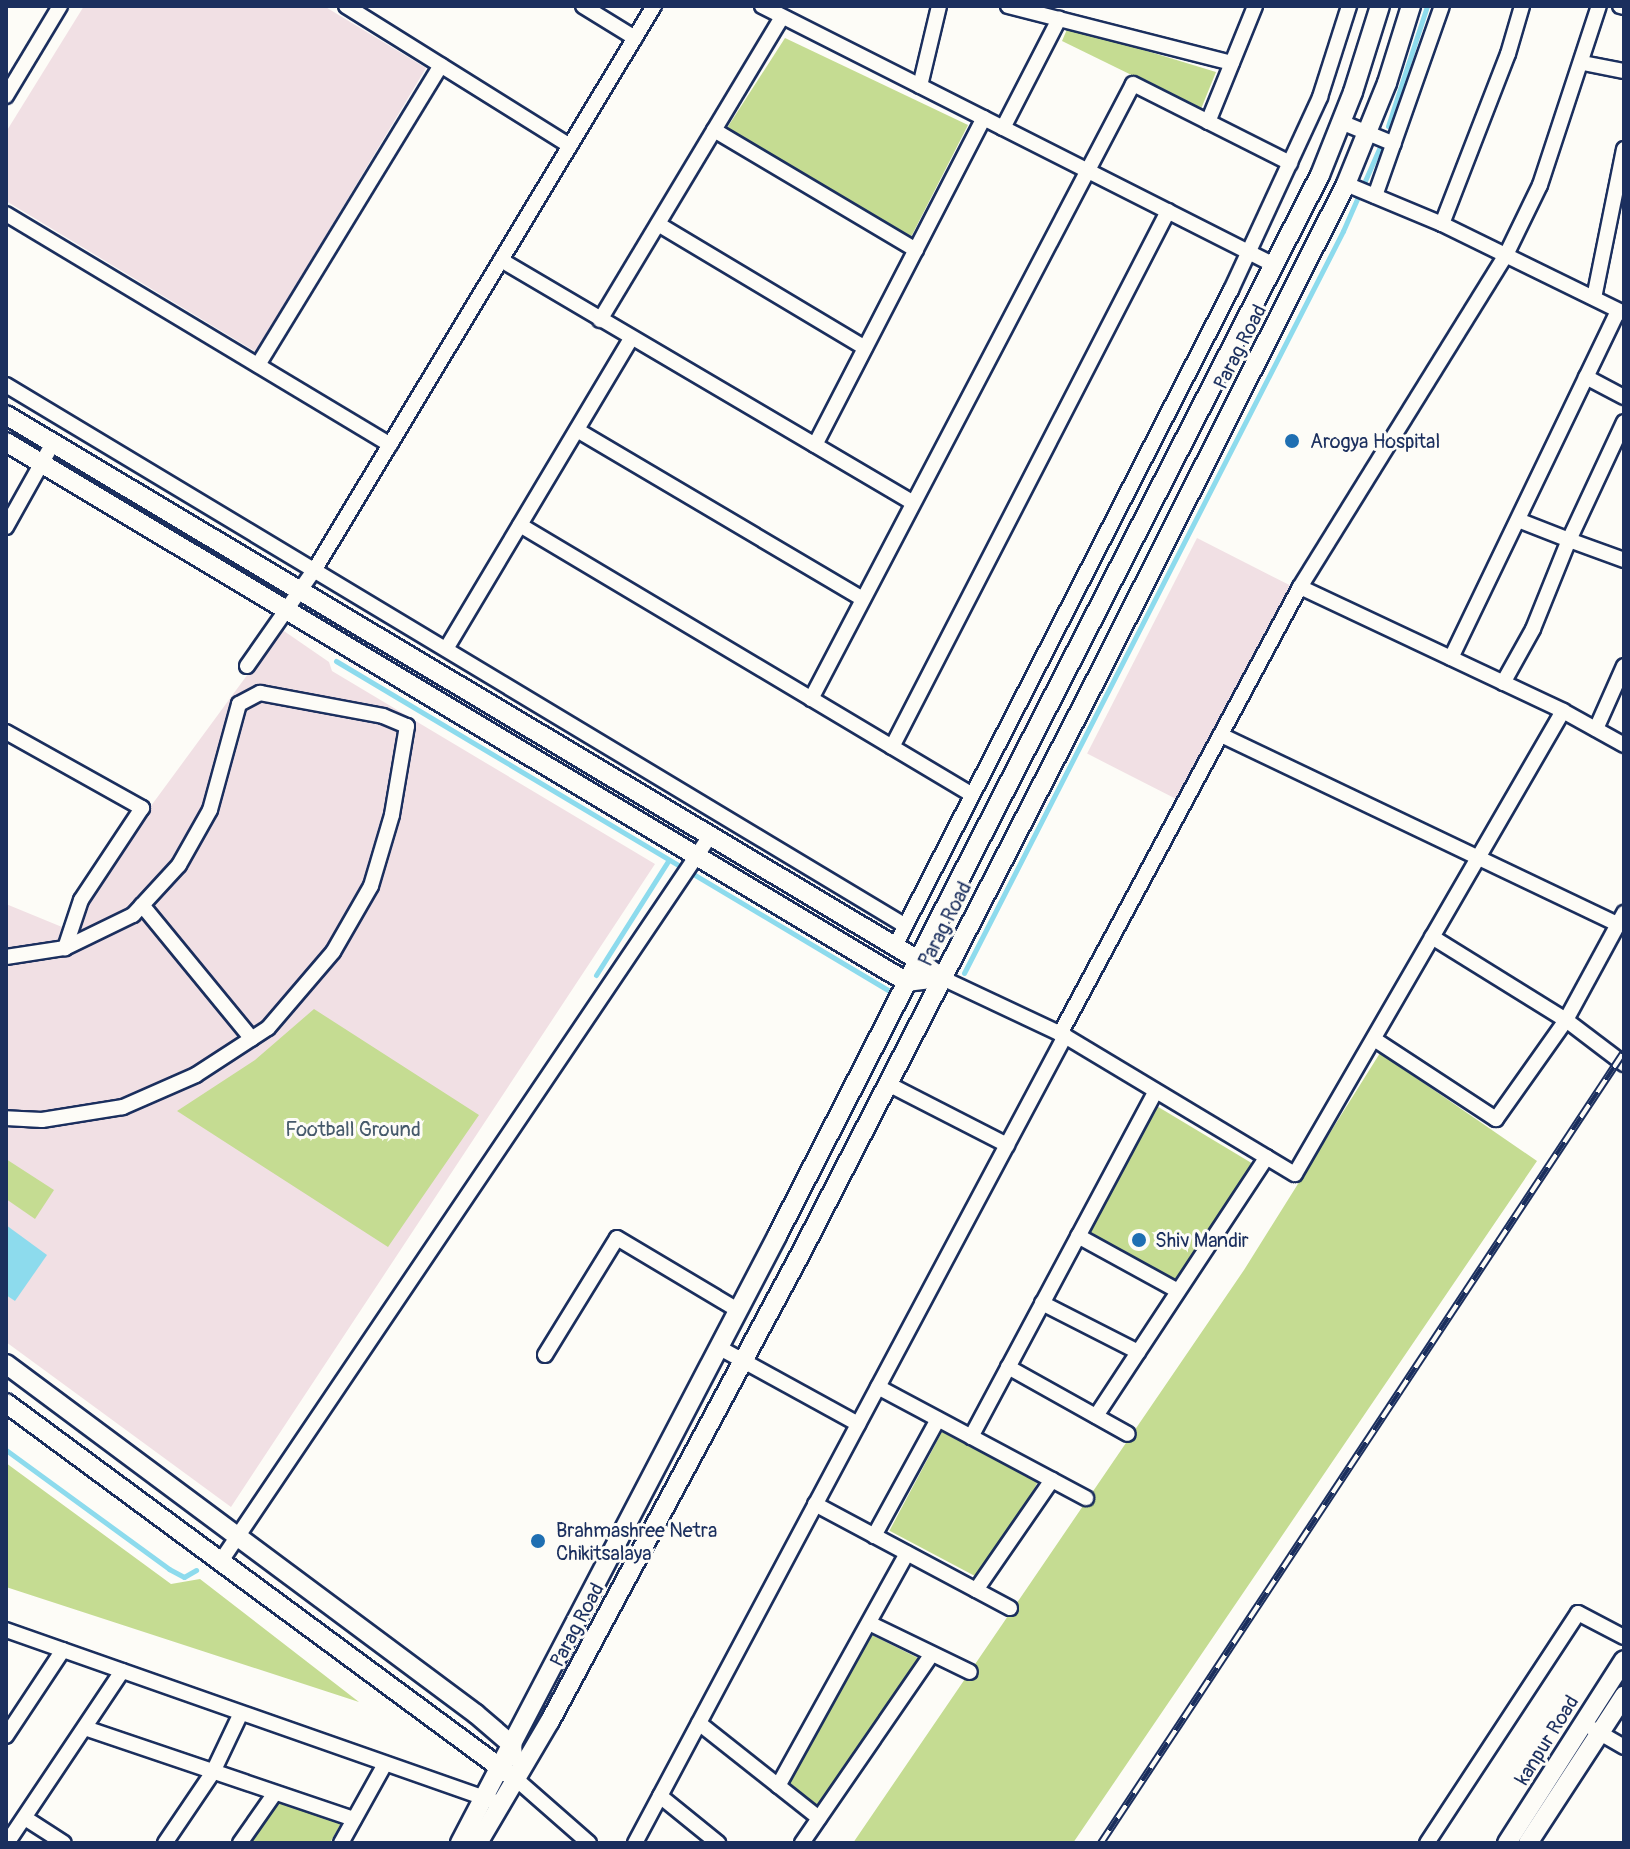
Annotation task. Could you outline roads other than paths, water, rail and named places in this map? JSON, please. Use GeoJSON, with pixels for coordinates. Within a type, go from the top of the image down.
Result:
{"type":"FeatureCollection","features":[{"type":"Feature","properties":{"kind":"street"},"geometry":{"type":"LineString","coordinates":[[8,90],[60,6]]}},
{"type":"Feature","properties":{"kind":"street"},"geometry":{"type":"LineString","coordinates":[[346,6],[570,146]]}},
{"type":"Feature","properties":{"kind":"street"},"geometry":{"type":"LineString","coordinates":[[583,6],[635,38]]}},
{"type":"Feature","properties":{"kind":"street"},"geometry":{"type":"LineString","coordinates":[[247,666],[315,569],[654,6]]}},
{"type":"Feature","properties":{"kind":"street"},"geometry":{"type":"LineString","coordinates":[[762,6],[1274,265]]}},
{"type":"Feature","properties":{"kind":"street"},"geometry":{"type":"LineString","coordinates":[[920,86],[939,6]]}},
{"type":"Feature","properties":{"kind":"street"},"geometry":{"type":"LineString","coordinates":[[1008,6],[1232,63]]}},
{"type":"Feature","properties":{"kind":"street"},"geometry":{"type":"LineString","coordinates":[[1208,122],[1255,6]]}},
{"type":"Feature","properties":{"kind":"street"},"geometry":{"type":"LineString","coordinates":[[895,946],[1248,252],[1320,97],[1349,6]]}},
{"type":"Feature","properties":{"kind":"street","name":"Parag Road"},"geometry":{"type":"LineString","coordinates":[[512,1745],[1320,175],[1380,6]]}},
{"type":"Feature","properties":{"kind":"street","name":"Parag Road"},"geometry":{"type":"LineString","coordinates":[[478,1843],[493,1801],[508,1773],[550,1721],[888,1084],[1346,184],[1411,6]]}},
{"type":"Feature","properties":{"kind":"street"},"geometry":{"type":"LineString","coordinates":[[1375,196],[1442,6]]}},
{"type":"Feature","properties":{"kind":"street"},"geometry":{"type":"LineString","coordinates":[[1442,224],[1508,54],[1522,6]]}},
{"type":"Feature","properties":{"kind":"street"},"geometry":{"type":"LineString","coordinates":[[635,1843],[1300,587],[1506,255],[1540,185],[1583,63],[1599,6]]}},
{"type":"Feature","properties":{"kind":"street"},"geometry":{"type":"LineString","coordinates":[[600,320],[782,17]]}},
{"type":"Feature","properties":{"kind":"street"},"geometry":{"type":"LineString","coordinates":[[1003,128],[1059,19]]}},
{"type":"Feature","properties":{"kind":"street"},"geometry":{"type":"LineString","coordinates":[[1583,63],[1624,71]]}},
{"type":"Feature","properties":{"kind":"street"},"geometry":{"type":"LineString","coordinates":[[258,365],[441,65]]}},
{"type":"Feature","properties":{"kind":"street"},"geometry":{"type":"LineString","coordinates":[[811,699],[1133,84],[1290,163]]}},
{"type":"Feature","properties":{"kind":"street"},"geometry":{"type":"LineString","coordinates":[[815,445],[984,118]]}},
{"type":"Feature","properties":{"kind":"street"},"geometry":{"type":"LineString","coordinates":[[1341,122],[1394,144]]}},
{"type":"Feature","properties":{"kind":"street"},"geometry":{"type":"LineString","coordinates":[[714,130],[916,250]]}},
{"type":"Feature","properties":{"kind":"street"},"geometry":{"type":"LineString","coordinates":[[1594,298],[1624,149]]}},
{"type":"Feature","properties":{"kind":"street"},"geometry":{"type":"LineString","coordinates":[[1346,184],[1442,224],[1621,312],[1586,377],[1451,658]]}},
{"type":"Feature","properties":{"kind":"street"},"geometry":{"type":"LineString","coordinates":[[892,747],[1168,211]]}},
{"type":"Feature","properties":{"kind":"street"},"geometry":{"type":"LineString","coordinates":[[6,214],[390,445]]}},
{"type":"Feature","properties":{"kind":"street"},"geometry":{"type":"LineString","coordinates":[[658,224],[865,348]]}},
{"type":"Feature","properties":{"kind":"street"},"geometry":{"type":"LineString","coordinates":[[501,260],[913,503]]}},
{"type":"Feature","properties":{"kind":"street"},"geometry":{"type":"LineString","coordinates":[[446,649],[631,339]]}},
{"type":"Feature","properties":{"kind":"street"},"geometry":{"type":"LineString","coordinates":[[1586,377],[1624,397]]}},
{"type":"Feature","properties":{"kind":"street"},"geometry":{"type":"LineString","coordinates":[[6,385],[904,925]]}},
{"type":"Feature","properties":{"kind":"street"},"geometry":{"type":"LineString","coordinates":[[6,415],[895,946],[942,978],[1063,1035],[1295,1174],[1563,711]]}},
{"type":"Feature","properties":{"kind":"street"},"geometry":{"type":"LineString","coordinates":[[1503,683],[1533,629],[1569,540],[1624,422]]}},
{"type":"Feature","properties":{"kind":"street"},"geometry":{"type":"LineString","coordinates":[[577,430],[863,599]]}},
{"type":"Feature","properties":{"kind":"street"},"geometry":{"type":"LineString","coordinates":[[6,442],[907,982],[942,978]]}},
{"type":"Feature","properties":{"kind":"street"},"geometry":{"type":"LineString","coordinates":[[6,527],[53,443]]}},
{"type":"Feature","properties":{"kind":"street"},"geometry":{"type":"LineString","coordinates":[[1518,520],[1624,560]]}},
{"type":"Feature","properties":{"kind":"street"},"geometry":{"type":"LineString","coordinates":[[520,525],[971,794]]}},
{"type":"Feature","properties":{"kind":"street"},"geometry":{"type":"LineString","coordinates":[[1300,587],[1563,711],[1624,745]]}},
{"type":"Feature","properties":{"kind":"street"},"geometry":{"type":"LineString","coordinates":[[1596,729],[1624,666]]}},
{"type":"Feature","properties":{"kind":"street"},"geometry":{"type":"LineString","coordinates":[[6,957],[65,948],[133,915],[179,865],[210,810],[239,704],[260,693],[383,716],[407,726],[392,815],[371,886],[333,952],[268,1028],[196,1075],[123,1107],[42,1120],[6,1118]]}},
{"type":"Feature","properties":{"kind":"street"},"geometry":{"type":"LineString","coordinates":[[6,732],[142,808],[81,900],[65,948]]}},
{"type":"Feature","properties":{"kind":"street"},"geometry":{"type":"LineString","coordinates":[[1221,735],[1479,857],[1620,918],[1566,1020],[1496,1119],[1374,1039]]}},
{"type":"Feature","properties":{"kind":"street"},"geometry":{"type":"LineString","coordinates":[[221,1561],[710,836]]}},
{"type":"Feature","properties":{"kind":"street"},"geometry":{"type":"LineString","coordinates":[[142,905],[252,1039]]}},
{"type":"Feature","properties":{"kind":"street"},"geometry":{"type":"LineString","coordinates":[[1432,937],[1566,1020],[1624,1064]]}},
{"type":"Feature","properties":{"kind":"street"},"geometry":{"type":"LineString","coordinates":[[888,1084],[1007,1145]]}},
{"type":"Feature","properties":{"kind":"street"},"geometry":{"type":"LineString","coordinates":[[971,1437],[1156,1091]]}},
{"type":"Feature","properties":{"kind":"street"},"geometry":{"type":"LineString","coordinates":[[1096,1416],[1267,1157]]}},
{"type":"Feature","properties":{"kind":"street"},"geometry":{"type":"LineString","coordinates":[[1078,1236],[1178,1291]]}},
{"type":"Feature","properties":{"kind":"street"},"geometry":{"type":"LineString","coordinates":[[545,1355],[617,1238],[738,1310]]}},
{"type":"Feature","properties":{"kind":"street"},"geometry":{"type":"LineString","coordinates":[[1042,1303],[1138,1352]]}},
{"type":"Feature","properties":{"kind":"street"},"geometry":{"type":"LineString","coordinates":[[718,1347],[858,1424]]}},
{"type":"Feature","properties":{"kind":"street"},"geometry":{"type":"LineString","coordinates":[[6,1364],[476,1714],[512,1745],[508,1773]]}},
{"type":"Feature","properties":{"kind":"street"},"geometry":{"type":"LineString","coordinates":[[1008,1367],[1128,1434]]}},
{"type":"Feature","properties":{"kind":"street"},"geometry":{"type":"LineString","coordinates":[[878,1387],[1086,1498]]}},
{"type":"Feature","properties":{"kind":"street"},"geometry":{"type":"LineString","coordinates":[[6,1403],[508,1773],[586,1842]]}},
{"type":"Feature","properties":{"kind":"street"},"geometry":{"type":"LineString","coordinates":[[874,1536],[938,1419]]}},
{"type":"Feature","properties":{"kind":"street"},"geometry":{"type":"LineString","coordinates":[[976,1590],[1052,1480]]}},
{"type":"Feature","properties":{"kind":"street"},"geometry":{"type":"LineString","coordinates":[[815,1504],[1010,1608]]}},
{"type":"Feature","properties":{"kind":"street"},"geometry":{"type":"LineString","coordinates":[[778,1786],[907,1553]]}},
{"type":"Feature","properties":{"kind":"street"},"geometry":{"type":"LineString","coordinates":[[1427,1843],[1578,1613],[1624,1637]]}},
{"type":"Feature","properties":{"kind":"street"},"geometry":{"type":"LineString","coordinates":[[869,1623],[970,1672]]}},
{"type":"Feature","properties":{"kind":"street"},"geometry":{"type":"LineString","coordinates":[[6,1630],[493,1801]]}},
{"type":"Feature","properties":{"kind":"street"},"geometry":{"type":"LineString","coordinates":[[6,1736],[63,1650]]}},
{"type":"Feature","properties":{"kind":"street"},"geometry":{"type":"LineString","coordinates":[[802,1843],[932,1654]]}},
{"type":"Feature","properties":{"kind":"street","name":"kanpur Road"},"geometry":{"type":"LineString","coordinates":[[1507,1843],[1592,1728],[1624,1660]]}},
{"type":"Feature","properties":{"kind":"street"},"geometry":{"type":"LineString","coordinates":[[7,1843],[122,1671]]}},
{"type":"Feature","properties":{"kind":"street"},"geometry":{"type":"LineString","coordinates":[[1528,1843],[1592,1728],[1624,1696]]}},
{"type":"Feature","properties":{"kind":"street"},"geometry":{"type":"LineString","coordinates":[[165,1843],[213,1772],[241,1713]]}},
{"type":"Feature","properties":{"kind":"street"},"geometry":{"type":"LineString","coordinates":[[699,1723],[819,1818]]}},
{"type":"Feature","properties":{"kind":"street"},"geometry":{"type":"LineString","coordinates":[[85,1728],[354,1819]]}},
{"type":"Feature","properties":{"kind":"street"},"geometry":{"type":"LineString","coordinates":[[1592,1728],[1624,1747]]}},
{"type":"Feature","properties":{"kind":"street"},"geometry":{"type":"LineString","coordinates":[[341,1843],[385,1764]]}},
{"type":"Feature","properties":{"kind":"street"},"geometry":{"type":"LineString","coordinates":[[240,1843],[275,1793]]}},
{"type":"Feature","properties":{"kind":"street"},"geometry":{"type":"LineString","coordinates":[[660,1796],[718,1843]]}},
{"type":"Feature","properties":{"kind":"street","name":"Parag Road"},"geometry":{"type":"LineString","coordinates":[[460,1843],[493,1801]]}},
{"type":"Feature","properties":{"kind":"street"},"geometry":{"type":"LineString","coordinates":[[25,1818],[64,1843]]}},
{"type":"Feature","properties":{"kind":"water"},"geometry":{"type":"Polygon","coordinates":[[[6,1225],[47,1255],[15,1301],[6,1295],[6,1225]]]}},
{"type":"Feature","properties":{"kind":"waterway"},"geometry":{"type":"LineString","coordinates":[[1388,126],[1427,6]]}},
{"type":"Feature","properties":{"kind":"waterway"},"geometry":{"type":"LineString","coordinates":[[964,973],[1343,231],[1379,149]]}},
{"type":"Feature","properties":{"kind":"waterway"},"geometry":{"type":"LineString","coordinates":[[336,661],[888,990]]}},
{"type":"Feature","properties":{"kind":"waterway"},"geometry":{"type":"LineString","coordinates":[[596,975],[668,861]]}},
{"type":"Feature","properties":{"kind":"waterway"},"geometry":{"type":"LineString","coordinates":[[6,1450],[169,1569],[184,1577],[196,1570]]}},
{"type":"Feature","properties":{"kind":"railway"},"geometry":{"type":"LineString","coordinates":[[1101,1843],[1624,1052]]}},
{"type":"Feature","properties":{"kind":"place","name":"Arogya Hospital"},"geometry":{"type":"Point","coordinates":[1292,441]}},
{"type":"Feature","properties":{"kind":"place","name":"Shiv Mandir"},"geometry":{"type":"Point","coordinates":[1139,1240]}},
{"type":"Feature","properties":{"kind":"place","name":"Brahmashree Netra Chikitsalaya"},"geometry":{"type":"Point","coordinates":[538,1541]}},
{"type":"Feature","properties":{"kind":"park label","name":"Football Ground"},"geometry":{"type":"Point","coordinates":[353,1129]}}]}
